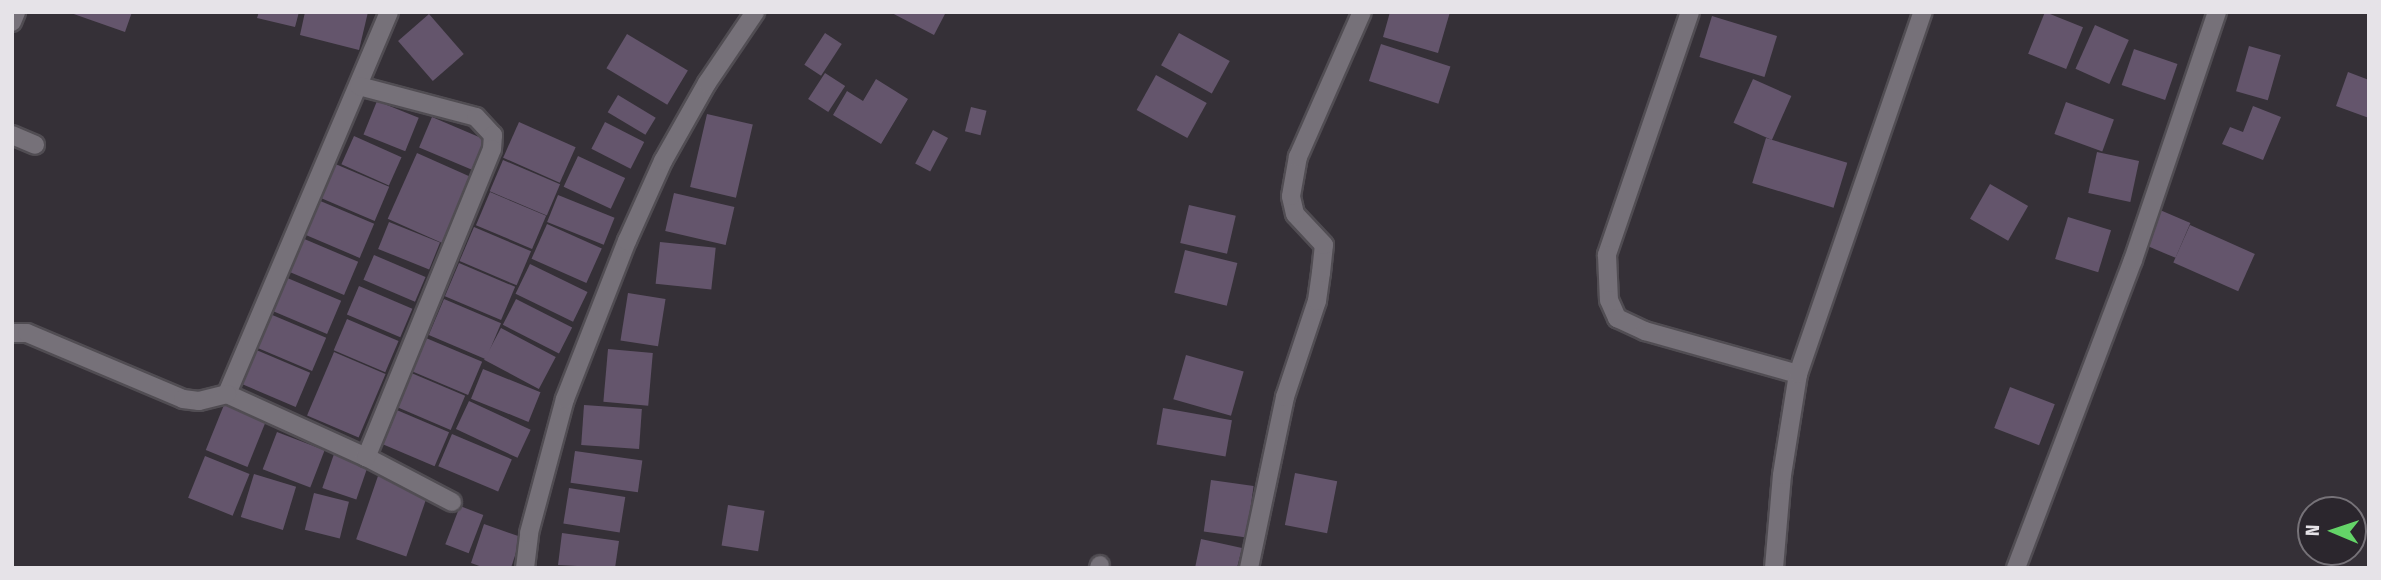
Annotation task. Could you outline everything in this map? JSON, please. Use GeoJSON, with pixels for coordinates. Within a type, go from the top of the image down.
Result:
{"type":"FeatureCollection","features":[{"type":"Feature","properties":{"kind":"street"},"geometry":{"type":"LineString","coordinates":[[12,22],[16,12]]}},
{"type":"Feature","properties":{"kind":"street"},"geometry":{"type":"LineString","coordinates":[[227,394],[389,12]]}},
{"type":"Feature","properties":{"kind":"street"},"geometry":{"type":"LineString","coordinates":[[525,568],[529,533],[565,399],[627,241],[663,161],[708,83],[755,12]]}},
{"type":"Feature","properties":{"kind":"street"},"geometry":{"type":"LineString","coordinates":[[1249,568],[1285,397],[1317,301],[1321,273],[1324,246],[1295,215],[1291,196],[1298,157],[1362,12]]}},
{"type":"Feature","properties":{"kind":"street"},"geometry":{"type":"LineString","coordinates":[[1689,12],[1606,255],[1609,300],[1617,318],[1645,331],[1798,374]]}},
{"type":"Feature","properties":{"kind":"street"},"geometry":{"type":"LineString","coordinates":[[1774,568],[1782,475],[1798,374],[1923,12]]}},
{"type":"Feature","properties":{"kind":"street"},"geometry":{"type":"LineString","coordinates":[[2016,568],[2133,260],[2217,12]]}},
{"type":"Feature","properties":{"kind":"street"},"geometry":{"type":"LineString","coordinates":[[359,86],[475,117],[493,135],[492,149],[366,457]]}},
{"type":"Feature","properties":{"kind":"street"},"geometry":{"type":"LineString","coordinates":[[12,135],[35,145]]}},
{"type":"Feature","properties":{"kind":"street"},"geometry":{"type":"LineString","coordinates":[[12,333],[27,333],[183,399],[199,401],[227,394],[366,457],[452,502]]}},
{"type":"Feature","properties":{"kind":"building"},"geometry":{"type":"Polygon","coordinates":[[[68,12],[132,12],[125,32],[68,12]]]}},
{"type":"Feature","properties":{"kind":"building"},"geometry":{"type":"Polygon","coordinates":[[[259,12],[299,12],[295,27],[257,18],[259,12]]]}},
{"type":"Feature","properties":{"kind":"building"},"geometry":{"type":"Polygon","coordinates":[[[305,12],[368,12],[359,50],[300,35],[305,12]]]}},
{"type":"Feature","properties":{"kind":"building"},"geometry":{"type":"Polygon","coordinates":[[[890,12],[946,12],[934,35],[890,12]]]}},
{"type":"Feature","properties":{"kind":"building"},"geometry":{"type":"Polygon","coordinates":[[[1390,12],[1450,12],[1438,53],[1383,37],[1390,12]]]}},
{"type":"Feature","properties":{"kind":"building"},"geometry":{"type":"Polygon","coordinates":[[[2045,12],[2083,27],[2066,69],[2028,54],[2045,12]]]}},
{"type":"Feature","properties":{"kind":"building"},"geometry":{"type":"Polygon","coordinates":[[[429,14],[464,54],[433,81],[398,41],[429,14]]]}},
{"type":"Feature","properties":{"kind":"building"},"geometry":{"type":"Polygon","coordinates":[[[1712,16],[1777,36],[1764,77],[1699,57],[1712,16]]]}},
{"type":"Feature","properties":{"kind":"building"},"geometry":{"type":"Polygon","coordinates":[[[2095,25],[2129,40],[2109,84],[2075,69],[2095,25]]]}},
{"type":"Feature","properties":{"kind":"building"},"geometry":{"type":"Polygon","coordinates":[[[825,33],[842,44],[821,76],[804,65],[825,33]]]}},
{"type":"Feature","properties":{"kind":"building"},"geometry":{"type":"Polygon","coordinates":[[[1179,33],[1230,61],[1212,93],[1161,65],[1179,33]]]}},
{"type":"Feature","properties":{"kind":"building"},"geometry":{"type":"Polygon","coordinates":[[[627,34],[688,71],[667,105],[606,68],[627,34]]]}},
{"type":"Feature","properties":{"kind":"building"},"geometry":{"type":"Polygon","coordinates":[[[1381,44],[1450,67],[1438,104],[1369,81],[1381,44]]]}},
{"type":"Feature","properties":{"kind":"building"},"geometry":{"type":"Polygon","coordinates":[[[2249,46],[2281,55],[2268,100],[2236,91],[2249,46]]]}},
{"type":"Feature","properties":{"kind":"building"},"geometry":{"type":"Polygon","coordinates":[[[2134,49],[2177,64],[2165,100],[2122,85],[2134,49]]]}},
{"type":"Feature","properties":{"kind":"building"},"geometry":{"type":"Polygon","coordinates":[[[2348,72],[2369,80],[2369,118],[2336,106],[2348,72]]]}},
{"type":"Feature","properties":{"kind":"building"},"geometry":{"type":"Polygon","coordinates":[[[825,73],[845,86],[828,112],[808,99],[825,73]]]}},
{"type":"Feature","properties":{"kind":"building"},"geometry":{"type":"Polygon","coordinates":[[[1156,75],[1207,103],[1187,138],[1137,110],[1156,75]]]}},
{"type":"Feature","properties":{"kind":"building"},"geometry":{"type":"Polygon","coordinates":[[[876,79],[908,99],[881,144],[833,115],[847,91],[863,101],[876,79]]]}},
{"type":"Feature","properties":{"kind":"building"},"geometry":{"type":"Polygon","coordinates":[[[1753,79],[1791,96],[1772,140],[1733,123],[1753,79]]]}},
{"type":"Feature","properties":{"kind":"building"},"geometry":{"type":"Polygon","coordinates":[[[618,95],[656,118],[645,135],[608,112],[618,95]]]}},
{"type":"Feature","properties":{"kind":"building"},"geometry":{"type":"Polygon","coordinates":[[[377,101],[419,118],[405,151],[364,134],[377,101]]]}},
{"type":"Feature","properties":{"kind":"building"},"geometry":{"type":"Polygon","coordinates":[[[2066,102],[2114,119],[2102,151],[2054,134],[2066,102]]]}},
{"type":"Feature","properties":{"kind":"building"},"geometry":{"type":"Polygon","coordinates":[[[2253,106],[2281,117],[2263,160],[2222,144],[2230,127],[2243,132],[2253,106]]]}},
{"type":"Feature","properties":{"kind":"building"},"geometry":{"type":"Polygon","coordinates":[[[971,107],[987,111],[980,135],[965,131],[971,107]]]}},
{"type":"Feature","properties":{"kind":"building"},"geometry":{"type":"Polygon","coordinates":[[[707,114],[753,125],[736,198],[690,187],[707,114]]]}},
{"type":"Feature","properties":{"kind":"building"},"geometry":{"type":"Polygon","coordinates":[[[432,117],[487,140],[474,171],[419,147],[432,117]]]}},
{"type":"Feature","properties":{"kind":"building"},"geometry":{"type":"Polygon","coordinates":[[[519,122],[576,147],[560,183],[503,158],[519,122]]]}},
{"type":"Feature","properties":{"kind":"building"},"geometry":{"type":"Polygon","coordinates":[[[605,122],[644,142],[631,169],[591,149],[605,122]]]}},
{"type":"Feature","properties":{"kind":"building"},"geometry":{"type":"Polygon","coordinates":[[[933,130],[948,138],[930,172],[915,164],[933,130]]]}},
{"type":"Feature","properties":{"kind":"building"},"geometry":{"type":"Polygon","coordinates":[[[354,136],[402,157],[389,185],[341,164],[354,136]]]}},
{"type":"Feature","properties":{"kind":"building"},"geometry":{"type":"Polygon","coordinates":[[[1766,138],[1847,163],[1834,208],[1752,183],[1766,138]]]}},
{"type":"Feature","properties":{"kind":"building"},"geometry":{"type":"Polygon","coordinates":[[[2097,152],[2139,161],[2130,202],[2088,193],[2097,152]]]}},
{"type":"Feature","properties":{"kind":"building"},"geometry":{"type":"Polygon","coordinates":[[[417,153],[471,177],[442,243],[388,219],[417,153]]]}},
{"type":"Feature","properties":{"kind":"building"},"geometry":{"type":"Polygon","coordinates":[[[578,156],[625,178],[611,209],[564,187],[578,156]]]}},
{"type":"Feature","properties":{"kind":"building"},"geometry":{"type":"Polygon","coordinates":[[[503,160],[560,184],[547,216],[490,191],[503,160]]]}},
{"type":"Feature","properties":{"kind":"building"},"geometry":{"type":"Polygon","coordinates":[[[333,163],[389,187],[375,221],[319,197],[333,163]]]}},
{"type":"Feature","properties":{"kind":"building"},"geometry":{"type":"Polygon","coordinates":[[[1990,184],[2028,206],[2008,241],[1970,219],[1990,184]]]}},
{"type":"Feature","properties":{"kind":"building"},"geometry":{"type":"Polygon","coordinates":[[[490,192],[546,216],[532,249],[476,225],[490,192]]]}},
{"type":"Feature","properties":{"kind":"building"},"geometry":{"type":"Polygon","coordinates":[[[674,193],[734,207],[726,245],[665,231],[674,193]]]}},
{"type":"Feature","properties":{"kind":"building"},"geometry":{"type":"Polygon","coordinates":[[[558,195],[615,218],[604,245],[547,222],[558,195]]]}},
{"type":"Feature","properties":{"kind":"building"},"geometry":{"type":"Polygon","coordinates":[[[318,200],[374,224],[360,258],[304,234],[318,200]]]}},
{"type":"Feature","properties":{"kind":"building"},"geometry":{"type":"Polygon","coordinates":[[[1189,205],[1236,216],[1227,254],[1180,243],[1189,205]]]}},
{"type":"Feature","properties":{"kind":"building"},"geometry":{"type":"Polygon","coordinates":[[[2160,210],[2190,223],[2176,258],[2145,245],[2160,210]]]}},
{"type":"Feature","properties":{"kind":"building"},"geometry":{"type":"Polygon","coordinates":[[[2068,217],[2111,230],[2098,272],[2055,259],[2068,217]]]}},
{"type":"Feature","properties":{"kind":"building"},"geometry":{"type":"Polygon","coordinates":[[[389,222],[440,243],[429,269],[378,249],[389,222]]]}},
{"type":"Feature","properties":{"kind":"building"},"geometry":{"type":"Polygon","coordinates":[[[547,224],[602,248],[586,283],[532,259],[547,224]]]}},
{"type":"Feature","properties":{"kind":"building"},"geometry":{"type":"Polygon","coordinates":[[[2190,225],[2255,254],[2238,291],[2173,262],[2190,225]]]}},
{"type":"Feature","properties":{"kind":"building"},"geometry":{"type":"Polygon","coordinates":[[[474,227],[531,251],[517,285],[460,261],[474,227]]]}},
{"type":"Feature","properties":{"kind":"building"},"geometry":{"type":"Polygon","coordinates":[[[302,238],[358,262],[344,295],[288,271],[302,238]]]}},
{"type":"Feature","properties":{"kind":"building"},"geometry":{"type":"Polygon","coordinates":[[[660,242],[716,248],[711,290],[656,284],[660,242]]]}},
{"type":"Feature","properties":{"kind":"building"},"geometry":{"type":"Polygon","coordinates":[[[1185,250],[1237,263],[1227,306],[1174,293],[1185,250]]]}},
{"type":"Feature","properties":{"kind":"building"},"geometry":{"type":"Polygon","coordinates":[[[374,255],[426,277],[415,302],[363,280],[374,255]]]}},
{"type":"Feature","properties":{"kind":"building"},"geometry":{"type":"Polygon","coordinates":[[[459,263],[515,287],[501,320],[445,296],[459,263]]]}},
{"type":"Feature","properties":{"kind":"building"},"geometry":{"type":"Polygon","coordinates":[[[530,264],[588,292],[573,322],[516,294],[530,264]]]}},
{"type":"Feature","properties":{"kind":"building"},"geometry":{"type":"Polygon","coordinates":[[[285,277],[341,301],[327,334],[271,310],[285,277]]]}},
{"type":"Feature","properties":{"kind":"building"},"geometry":{"type":"Polygon","coordinates":[[[359,286],[412,309],[400,337],[347,315],[359,286]]]}},
{"type":"Feature","properties":{"kind":"building"},"geometry":{"type":"Polygon","coordinates":[[[628,293],[666,299],[658,346],[620,340],[628,293]]]}},
{"type":"Feature","properties":{"kind":"building"},"geometry":{"type":"Polygon","coordinates":[[[444,299],[501,323],[486,359],[429,335],[444,299]]]}},
{"type":"Feature","properties":{"kind":"building"},"geometry":{"type":"Polygon","coordinates":[[[516,299],[572,328],[559,353],[503,325],[516,299]]]}},
{"type":"Feature","properties":{"kind":"building"},"geometry":{"type":"Polygon","coordinates":[[[270,314],[326,338],[312,371],[256,347],[270,314]]]}},
{"type":"Feature","properties":{"kind":"building"},"geometry":{"type":"Polygon","coordinates":[[[347,319],[399,341],[385,372],[334,350],[347,319]]]}},
{"type":"Feature","properties":{"kind":"building"},"geometry":{"type":"Polygon","coordinates":[[[501,328],[556,357],[539,389],[484,360],[501,328]]]}},
{"type":"Feature","properties":{"kind":"building"},"geometry":{"type":"Polygon","coordinates":[[[426,338],[482,362],[468,395],[412,371],[426,338]]]}},
{"type":"Feature","properties":{"kind":"building"},"geometry":{"type":"Polygon","coordinates":[[[254,349],[310,373],[296,407],[240,383],[254,349]]]}},
{"type":"Feature","properties":{"kind":"building"},"geometry":{"type":"Polygon","coordinates":[[[608,349],[653,353],[648,406],[603,402],[608,349]]]}},
{"type":"Feature","properties":{"kind":"building"},"geometry":{"type":"Polygon","coordinates":[[[334,352],[386,374],[359,437],[307,416],[334,352]]]}},
{"type":"Feature","properties":{"kind":"building"},"geometry":{"type":"Polygon","coordinates":[[[1186,355],[1244,372],[1231,416],[1173,399],[1186,355]]]}},
{"type":"Feature","properties":{"kind":"building"},"geometry":{"type":"Polygon","coordinates":[[[483,369],[540,392],[528,422],[471,399],[483,369]]]}},
{"type":"Feature","properties":{"kind":"building"},"geometry":{"type":"Polygon","coordinates":[[[409,372],[465,396],[451,430],[395,406],[409,372]]]}},
{"type":"Feature","properties":{"kind":"building"},"geometry":{"type":"Polygon","coordinates":[[[2010,387],[2055,404],[2039,445],[1994,428],[2010,387]]]}},
{"type":"Feature","properties":{"kind":"building"},"geometry":{"type":"Polygon","coordinates":[[[226,400],[268,417],[247,467],[206,450],[226,400]]]}},
{"type":"Feature","properties":{"kind":"building"},"geometry":{"type":"Polygon","coordinates":[[[469,401],[531,430],[518,458],[456,429],[469,401]]]}},
{"type":"Feature","properties":{"kind":"building"},"geometry":{"type":"Polygon","coordinates":[[[584,405],[642,409],[639,449],[581,445],[584,405]]]}},
{"type":"Feature","properties":{"kind":"building"},"geometry":{"type":"Polygon","coordinates":[[[392,408],[449,432],[435,466],[378,442],[392,408]]]}},
{"type":"Feature","properties":{"kind":"building"},"geometry":{"type":"Polygon","coordinates":[[[1163,408],[1232,420],[1226,457],[1157,444],[1163,408]]]}},
{"type":"Feature","properties":{"kind":"building"},"geometry":{"type":"Polygon","coordinates":[[[277,432],[325,450],[310,488],[263,469],[277,432]]]}},
{"type":"Feature","properties":{"kind":"building"},"geometry":{"type":"Polygon","coordinates":[[[452,434],[512,459],[498,492],[438,466],[452,434]]]}},
{"type":"Feature","properties":{"kind":"building"},"geometry":{"type":"Polygon","coordinates":[[[335,451],[369,463],[356,500],[322,488],[335,451]]]}},
{"type":"Feature","properties":{"kind":"building"},"geometry":{"type":"Polygon","coordinates":[[[575,451],[642,460],[638,492],[571,483],[575,451]]]}},
{"type":"Feature","properties":{"kind":"building"},"geometry":{"type":"Polygon","coordinates":[[[205,456],[250,474],[233,516],[188,498],[205,456]]]}},
{"type":"Feature","properties":{"kind":"building"},"geometry":{"type":"Polygon","coordinates":[[[1295,473],[1337,481],[1327,533],[1285,525],[1295,473]]]}},
{"type":"Feature","properties":{"kind":"building"},"geometry":{"type":"Polygon","coordinates":[[[254,474],[296,487],[283,530],[241,517],[254,474]]]}},
{"type":"Feature","properties":{"kind":"building"},"geometry":{"type":"Polygon","coordinates":[[[378,476],[428,493],[406,557],[356,539],[378,476]]]}},
{"type":"Feature","properties":{"kind":"building"},"geometry":{"type":"Polygon","coordinates":[[[1211,480],[1254,486],[1246,537],[1204,531],[1211,480]]]}},
{"type":"Feature","properties":{"kind":"building"},"geometry":{"type":"Polygon","coordinates":[[[569,488],[625,497],[620,532],[563,524],[569,488]]]}},
{"type":"Feature","properties":{"kind":"building"},"geometry":{"type":"Polygon","coordinates":[[[314,493],[349,502],[340,539],[305,530],[314,493]]]}},
{"type":"Feature","properties":{"kind":"building"},"geometry":{"type":"Polygon","coordinates":[[[728,505],[765,511],[758,551],[722,545],[728,505]]]}},
{"type":"Feature","properties":{"kind":"building"},"geometry":{"type":"Polygon","coordinates":[[[460,506],[483,515],[469,553],[445,544],[460,506]]]}},
{"type":"Feature","properties":{"kind":"building"},"geometry":{"type":"Polygon","coordinates":[[[484,524],[521,537],[511,568],[485,568],[471,563],[484,524]]]}},
{"type":"Feature","properties":{"kind":"building"},"geometry":{"type":"Polygon","coordinates":[[[562,533],[619,541],[615,568],[558,565],[562,533]]]}},
{"type":"Feature","properties":{"kind":"building"},"geometry":{"type":"Polygon","coordinates":[[[1201,539],[1242,548],[1237,568],[1195,568],[1201,539]]]}}]}
